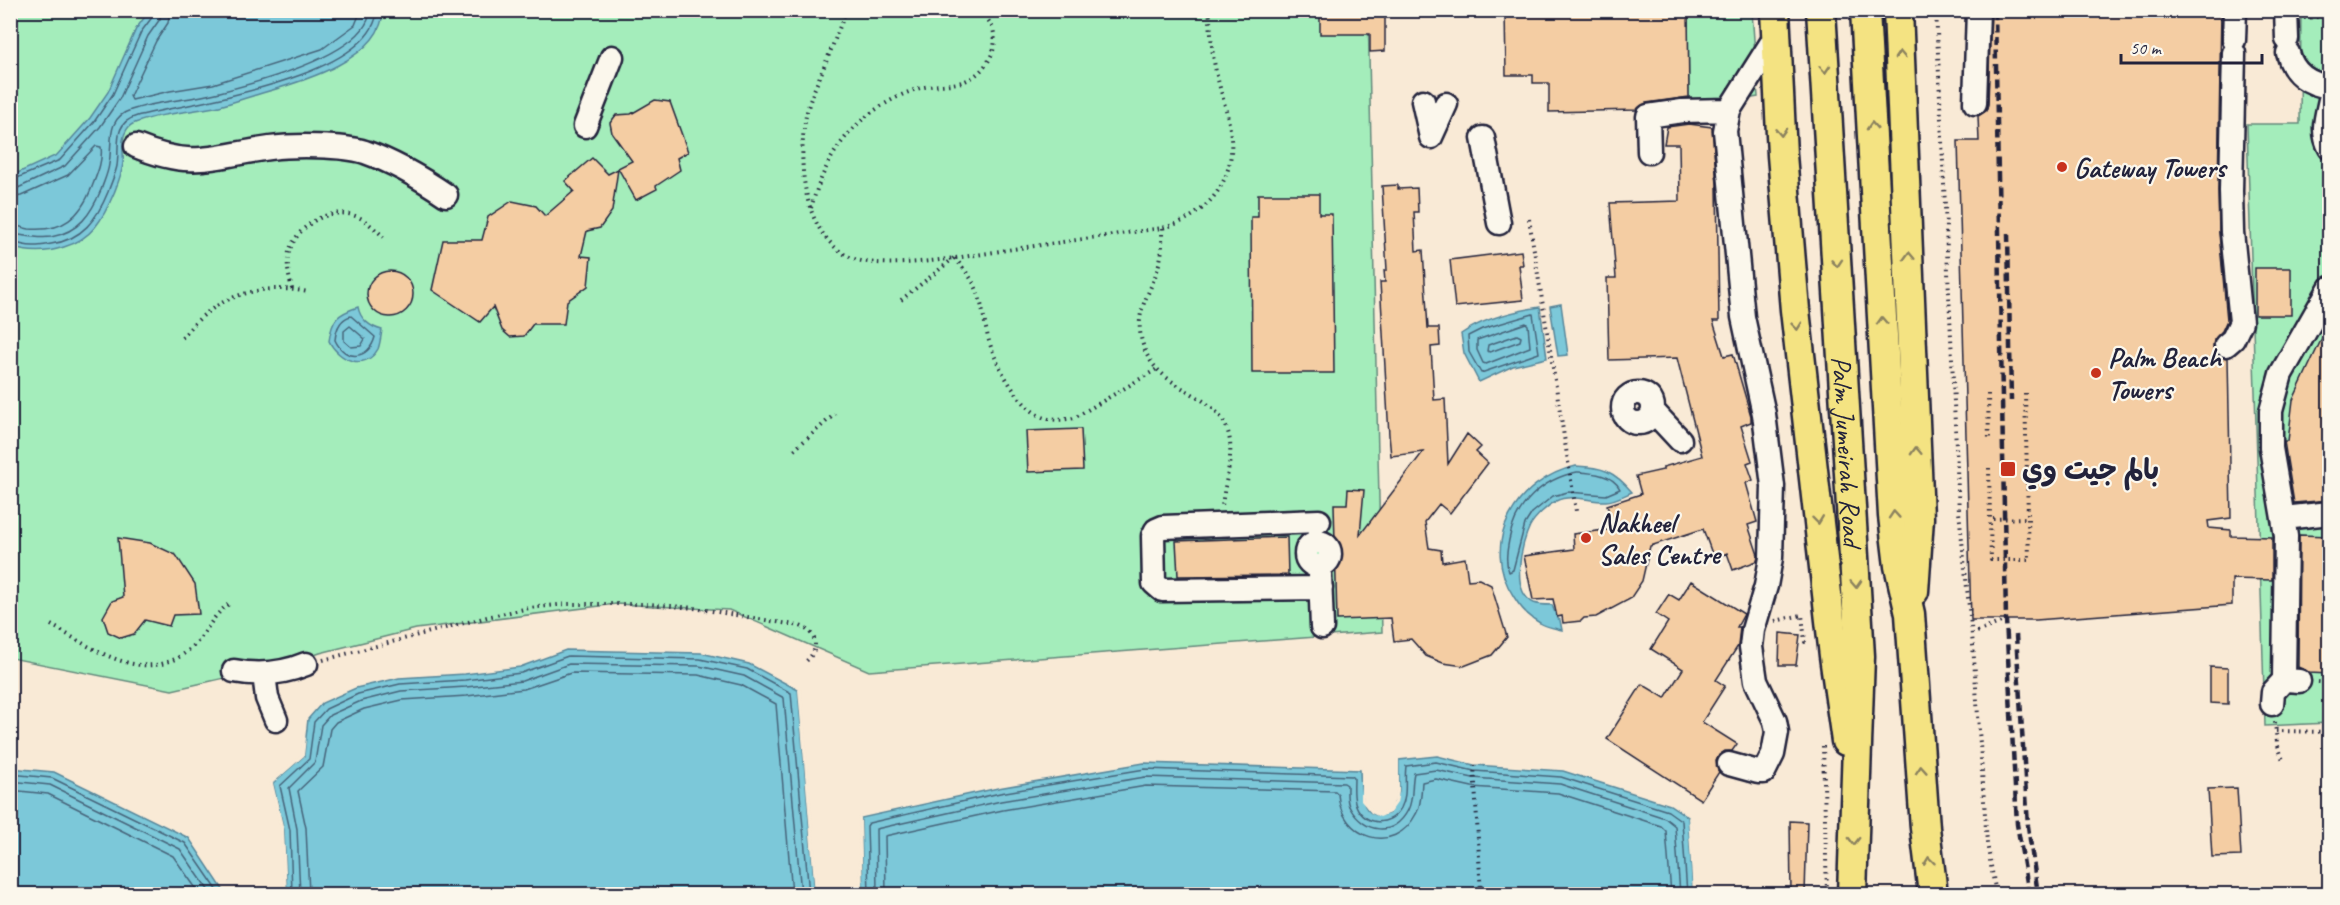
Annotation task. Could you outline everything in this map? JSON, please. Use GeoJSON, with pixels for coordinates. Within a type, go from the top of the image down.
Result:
{"type":"FeatureCollection","features":[{"type":"Feature","properties":{"kind":"main road","name":"Palm Jumeirah Road"},"geometry":{"type":"LineString","coordinates":[[1821,10],[1860,656],[1852,894]]}},
{"type":"Feature","properties":{"kind":"main road"},"geometry":{"type":"LineString","coordinates":[[1865,10],[1893,516],[1899,566],[1910,614],[1925,828],[1933,894]]}},
{"type":"Feature","properties":{"kind":"main road"},"geometry":{"type":"LineString","coordinates":[[1898,10],[1919,518],[1910,614]]}},
{"type":"Feature","properties":{"kind":"main road"},"geometry":{"type":"LineString","coordinates":[[1776,22],[1782,155],[1795,310],[1834,656],[1854,787]]}},
{"type":"Feature","properties":{"kind":"lane"},"geometry":{"type":"LineString","coordinates":[[1975,103],[1978,10]]}},
{"type":"Feature","properties":{"kind":"lane"},"geometry":{"type":"LineString","coordinates":[[2226,345],[2233,339],[2241,322],[2231,212],[2235,10]]}},
{"type":"Feature","properties":{"kind":"lane"},"geometry":{"type":"LineString","coordinates":[[2286,10],[2290,61],[2301,75],[2315,85],[2330,87]]}},
{"type":"Feature","properties":{"kind":"lane"},"geometry":{"type":"LineString","coordinates":[[1729,764],[1764,772],[1773,754],[1777,732],[1775,721],[1756,681],[1752,664],[1753,630],[1766,586],[1771,558],[1773,486],[1767,430],[1748,342],[1740,291],[1725,131],[1729,110],[1776,22]]}},
{"type":"Feature","properties":{"kind":"lane"},"geometry":{"type":"LineString","coordinates":[[585,126],[612,57]]}},
{"type":"Feature","properties":{"kind":"lane"},"geometry":{"type":"LineString","coordinates":[[1423,100],[1431,137],[1446,104]]}},
{"type":"Feature","properties":{"kind":"lane"},"geometry":{"type":"LineString","coordinates":[[2330,100],[2324,125],[2324,135],[2330,148]]}},
{"type":"Feature","properties":{"kind":"lane"},"geometry":{"type":"LineString","coordinates":[[1649,152],[1648,116],[1682,111],[1729,110]]}},
{"type":"Feature","properties":{"kind":"lane"},"geometry":{"type":"LineString","coordinates":[[1483,138],[1499,223]]}},
{"type":"Feature","properties":{"kind":"lane"},"geometry":{"type":"LineString","coordinates":[[136,146],[171,158],[189,160],[208,160],[294,146],[316,146],[363,152],[413,174],[446,195]]}},
{"type":"Feature","properties":{"kind":"lane"},"geometry":{"type":"LineString","coordinates":[[2272,704],[2272,692],[2292,680],[2284,518],[2271,448],[2273,402],[2281,374],[2330,288]]}},
{"type":"Feature","properties":{"kind":"lane"},"geometry":{"type":"LineString","coordinates":[[1653,411],[1680,440]]}},
{"type":"Feature","properties":{"kind":"lane"},"geometry":{"type":"LineString","coordinates":[[2284,518],[2330,513]]}},
{"type":"Feature","properties":{"kind":"lane"},"geometry":{"type":"LineString","coordinates":[[1319,521],[1163,527],[1156,530],[1153,537],[1156,586],[1165,590],[1320,577],[1322,627]]}},
{"type":"Feature","properties":{"kind":"lane"},"geometry":{"type":"LineString","coordinates":[[234,671],[264,675],[306,664]]}},
{"type":"Feature","properties":{"kind":"lane"},"geometry":{"type":"LineString","coordinates":[[264,675],[267,698],[276,720]]}},
{"type":"Feature","properties":{"kind":"path"},"geometry":{"type":"LineString","coordinates":[[846,10],[809,102],[802,142],[803,170],[811,208],[822,233],[831,244],[851,257],[885,264],[954,258],[1162,228],[1182,223],[1201,211],[1217,193],[1227,172],[1231,141],[1213,60],[1209,10]]}},
{"type":"Feature","properties":{"kind":"path"},"geometry":{"type":"LineString","coordinates":[[811,208],[817,187],[830,159],[849,132],[865,118],[901,95],[921,88],[966,80],[982,70],[992,53],[994,34],[980,10]]}},
{"type":"Feature","properties":{"kind":"path"},"geometry":{"type":"LineString","coordinates":[[1936,10],[1959,512],[1987,843],[1996,894]]}},
{"type":"Feature","properties":{"kind":"path"},"geometry":{"type":"LineString","coordinates":[[292,289],[288,275],[289,253],[298,233],[315,220],[325,215],[347,214],[362,219],[384,237]]}},
{"type":"Feature","properties":{"kind":"path"},"geometry":{"type":"LineString","coordinates":[[1529,219],[1576,511]]}},
{"type":"Feature","properties":{"kind":"path"},"geometry":{"type":"LineString","coordinates":[[1162,228],[1162,253],[1155,277],[1144,300],[1140,324],[1144,348],[1157,369],[1175,385],[1208,404],[1224,422],[1228,433],[1230,455],[1224,487],[1221,525]]}},
{"type":"Feature","properties":{"kind":"path"},"geometry":{"type":"LineString","coordinates":[[901,300],[954,258]]}},
{"type":"Feature","properties":{"kind":"path"},"geometry":{"type":"LineString","coordinates":[[954,258],[966,271],[975,286],[991,347],[1003,372],[1029,408],[1042,417],[1058,420],[1074,418],[1157,369]]}},
{"type":"Feature","properties":{"kind":"path"},"geometry":{"type":"LineString","coordinates":[[182,338],[203,315],[230,298],[261,289],[292,289],[308,292]]}},
{"type":"Feature","properties":{"kind":"path"},"geometry":{"type":"LineString","coordinates":[[2025,393],[2028,516]]}},
{"type":"Feature","properties":{"kind":"path"},"geometry":{"type":"LineString","coordinates":[[1988,394],[1989,441]]}},
{"type":"Feature","properties":{"kind":"path"},"geometry":{"type":"LineString","coordinates":[[794,450],[835,414]]}},
{"type":"Feature","properties":{"kind":"path"},"geometry":{"type":"LineString","coordinates":[[1989,468],[1990,519],[2028,518],[2029,560],[1991,560],[1990,522]]}},
{"type":"Feature","properties":{"kind":"path"},"geometry":{"type":"LineString","coordinates":[[306,664],[529,608],[604,603],[694,608],[800,626],[813,634],[816,642],[811,657],[805,662]]}},
{"type":"Feature","properties":{"kind":"path"},"geometry":{"type":"LineString","coordinates":[[51,626],[119,661],[131,665],[157,665],[170,662],[192,649],[212,618],[229,604]]}},
{"type":"Feature","properties":{"kind":"path"},"geometry":{"type":"LineString","coordinates":[[1977,632],[2006,620]]}},
{"type":"Feature","properties":{"kind":"path"},"geometry":{"type":"LineString","coordinates":[[2272,704],[2283,759]]}},
{"type":"Feature","properties":{"kind":"path"},"geometry":{"type":"LineString","coordinates":[[2276,731],[2330,732]]}},
{"type":"Feature","properties":{"kind":"path"},"geometry":{"type":"LineString","coordinates":[[1823,744],[1827,894]]}},
{"type":"Feature","properties":{"kind":"path"},"geometry":{"type":"LineString","coordinates":[[1474,765],[1481,894]]}},
{"type":"Feature","properties":{"kind":"green space"},"geometry":{"type":"Polygon","coordinates":[[[10,11],[1368,11],[1382,632],[869,671],[729,610],[616,604],[416,629],[320,653],[291,663],[172,690],[11,658],[10,11]]]}},
{"type":"Feature","properties":{"kind":"green space"},"geometry":{"type":"Polygon","coordinates":[[[1688,11],[1752,11],[1758,97],[1689,108],[1688,11]]]}},
{"type":"Feature","properties":{"kind":"green space"},"geometry":{"type":"Polygon","coordinates":[[[2301,11],[2329,11],[2329,723],[2265,726],[2247,124],[2300,124],[2301,11]]]}},
{"type":"Feature","properties":{"kind":"water"},"geometry":{"type":"Polygon","coordinates":[[[383,10],[379,28],[369,43],[354,56],[335,67],[315,76],[226,104],[165,115],[133,124],[124,137],[121,175],[117,186],[95,227],[82,239],[64,247],[30,251],[11,247],[11,176],[57,155],[90,118],[108,92],[136,29],[149,11],[383,10]]]}},
{"type":"Feature","properties":{"kind":"water"},"geometry":{"type":"Polygon","coordinates":[[[1561,304],[1568,355],[1558,356],[1550,306],[1561,304]]]}},
{"type":"Feature","properties":{"kind":"water"},"geometry":{"type":"Polygon","coordinates":[[[358,307],[366,322],[382,330],[378,349],[373,356],[359,362],[339,354],[329,341],[337,318],[358,307]]]}},
{"type":"Feature","properties":{"kind":"water"},"geometry":{"type":"Polygon","coordinates":[[[1540,307],[1547,358],[1513,366],[1479,382],[1464,353],[1461,334],[1499,316],[1540,307]]]}},
{"type":"Feature","properties":{"kind":"water"},"geometry":{"type":"Polygon","coordinates":[[[1576,466],[1601,469],[1619,479],[1632,492],[1609,501],[1568,498],[1556,501],[1545,509],[1530,526],[1521,555],[1522,589],[1534,603],[1552,605],[1560,620],[1562,630],[1542,624],[1522,608],[1504,576],[1500,556],[1502,535],[1509,516],[1521,499],[1536,484],[1555,473],[1576,466]]]}},
{"type":"Feature","properties":{"kind":"water"},"geometry":{"type":"Polygon","coordinates":[[[566,650],[701,653],[749,664],[798,690],[815,894],[287,894],[284,830],[273,783],[304,756],[308,719],[322,703],[356,688],[399,678],[465,674],[520,667],[566,650]]]}},
{"type":"Feature","properties":{"kind":"water"},"geometry":{"type":"Polygon","coordinates":[[[1437,756],[1474,765],[1563,771],[1670,805],[1688,817],[1693,894],[863,894],[861,818],[998,788],[1144,763],[1360,770],[1362,795],[1367,810],[1372,814],[1380,815],[1390,813],[1399,792],[1399,760],[1437,756]]]}},
{"type":"Feature","properties":{"kind":"water"},"geometry":{"type":"Polygon","coordinates":[[[10,768],[54,772],[189,838],[226,894],[11,894],[10,768]]]}},
{"type":"Feature","properties":{"kind":"pier"},"geometry":{"type":"Polygon","coordinates":[[[800,688],[818,894],[815,894],[798,690],[800,688]]]}},
{"type":"Feature","properties":{"kind":"pier"},"geometry":{"type":"Polygon","coordinates":[[[303,736],[306,738],[304,756],[273,783],[284,830],[287,894],[284,894],[281,831],[270,782],[301,755],[303,736]]]}},
{"type":"Feature","properties":{"kind":"pier"},"geometry":{"type":"Polygon","coordinates":[[[1399,758],[1397,803],[1390,813],[1380,817],[1371,813],[1361,801],[1361,767],[1364,800],[1373,811],[1380,813],[1388,811],[1394,802],[1396,760],[1399,758]]]}},
{"type":"Feature","properties":{"kind":"pier"},"geometry":{"type":"Polygon","coordinates":[[[860,815],[863,894],[860,894],[858,819],[860,815]]]}},
{"type":"Feature","properties":{"kind":"pier"},"geometry":{"type":"Polygon","coordinates":[[[1688,817],[1691,819],[1696,894],[1693,894],[1688,817]]]}},
{"type":"Feature","properties":{"kind":"building"},"geometry":{"type":"Polygon","coordinates":[[[1320,10],[1385,10],[1385,51],[1370,52],[1370,34],[1320,34],[1320,10]]]}},
{"type":"Feature","properties":{"kind":"building"},"geometry":{"type":"Polygon","coordinates":[[[1505,10],[1688,10],[1689,97],[1646,103],[1636,110],[1549,112],[1549,83],[1533,83],[1533,75],[1506,75],[1505,10]]]}},
{"type":"Feature","properties":{"kind":"building","name":"Palm Beach Towers"},"geometry":{"type":"Polygon","coordinates":[[[1991,10],[2221,10],[2218,191],[2219,233],[2227,320],[2222,331],[2214,340],[2213,347],[2216,354],[2228,358],[2231,518],[2208,521],[2209,528],[2231,530],[2231,536],[2272,537],[2272,580],[2232,579],[2232,605],[2036,620],[1971,620],[1958,141],[1979,141],[1978,116],[1986,111],[1988,104],[1991,10]]]}},
{"type":"Feature","properties":{"kind":"building"},"geometry":{"type":"Polygon","coordinates":[[[655,100],[670,102],[688,152],[677,158],[680,170],[656,186],[657,189],[636,200],[618,168],[632,161],[612,133],[610,123],[616,115],[631,114],[655,100]]]}},
{"type":"Feature","properties":{"kind":"building"},"geometry":{"type":"Polygon","coordinates":[[[1689,124],[1712,127],[1717,184],[1719,321],[1713,321],[1724,356],[1733,354],[1751,416],[1751,422],[1741,426],[1752,461],[1747,463],[1753,480],[1746,483],[1757,522],[1748,525],[1758,555],[1757,561],[1733,570],[1727,553],[1714,559],[1703,529],[1650,546],[1642,581],[1630,599],[1596,617],[1563,623],[1562,616],[1557,617],[1553,599],[1533,600],[1524,556],[1574,549],[1573,534],[1613,529],[1607,505],[1641,494],[1636,476],[1663,470],[1663,467],[1702,456],[1677,358],[1609,360],[1607,278],[1616,278],[1610,203],[1680,201],[1679,144],[1664,144],[1667,127],[1689,124]]]}},
{"type":"Feature","properties":{"kind":"building"},"geometry":{"type":"Polygon","coordinates":[[[592,158],[608,174],[618,169],[612,211],[600,228],[587,231],[581,256],[591,257],[588,286],[567,301],[564,324],[533,324],[524,336],[510,337],[502,330],[493,307],[480,322],[432,290],[443,240],[482,240],[488,217],[512,201],[536,206],[545,216],[574,191],[565,181],[592,158]]]}},
{"type":"Feature","properties":{"kind":"building"},"geometry":{"type":"Polygon","coordinates":[[[1398,185],[1398,189],[1417,188],[1418,212],[1414,212],[1416,251],[1423,250],[1428,328],[1439,328],[1440,346],[1431,347],[1434,400],[1445,399],[1448,464],[1467,434],[1481,447],[1476,452],[1488,463],[1450,513],[1439,504],[1425,522],[1429,548],[1441,550],[1442,562],[1465,558],[1468,580],[1479,579],[1491,585],[1507,637],[1492,655],[1464,666],[1443,663],[1426,656],[1411,639],[1394,641],[1391,618],[1337,620],[1334,504],[1347,504],[1348,489],[1364,490],[1360,535],[1423,452],[1391,456],[1389,435],[1380,282],[1385,282],[1384,270],[1387,270],[1382,186],[1398,185]]]}},
{"type":"Feature","properties":{"kind":"building"},"geometry":{"type":"Polygon","coordinates":[[[1258,194],[1319,194],[1319,214],[1332,214],[1334,373],[1252,373],[1251,217],[1258,217],[1258,194]]]}},
{"type":"Feature","properties":{"kind":"building"},"geometry":{"type":"Polygon","coordinates":[[[1521,251],[1523,265],[1519,265],[1523,300],[1455,307],[1450,260],[1521,251]]]}},
{"type":"Feature","properties":{"kind":"building"},"geometry":{"type":"Polygon","coordinates":[[[2255,268],[2291,268],[2291,315],[2255,315],[2255,268]]]}},
{"type":"Feature","properties":{"kind":"building"},"geometry":{"type":"Polygon","coordinates":[[[390,271],[406,278],[413,294],[406,310],[390,317],[374,310],[367,294],[374,278],[390,271]]]}},
{"type":"Feature","properties":{"kind":"building"},"geometry":{"type":"Polygon","coordinates":[[[2330,321],[2330,425],[2325,443],[2326,460],[2330,461],[2330,500],[2294,503],[2284,441],[2288,441],[2293,400],[2330,321]]]}},
{"type":"Feature","properties":{"kind":"building"},"geometry":{"type":"Polygon","coordinates":[[[1081,429],[1083,470],[1028,472],[1026,431],[1081,429]]]}},
{"type":"Feature","properties":{"kind":"building"},"geometry":{"type":"Polygon","coordinates":[[[2299,535],[2330,536],[2330,674],[2309,673],[2298,667],[2299,535]]]}},
{"type":"Feature","properties":{"kind":"building"},"geometry":{"type":"Polygon","coordinates":[[[1287,537],[1288,575],[1178,576],[1176,541],[1287,537]]]}},
{"type":"Feature","properties":{"kind":"building"},"geometry":{"type":"Polygon","coordinates":[[[118,538],[150,543],[176,555],[195,584],[199,614],[173,615],[169,626],[145,620],[134,634],[121,638],[108,632],[103,617],[112,601],[123,597],[118,538]]]}},
{"type":"Feature","properties":{"kind":"building"},"geometry":{"type":"Polygon","coordinates":[[[1691,581],[1744,614],[1737,627],[1740,627],[1738,646],[1716,680],[1725,686],[1702,722],[1737,744],[1732,751],[1725,751],[1719,755],[1716,761],[1719,772],[1701,800],[1607,739],[1642,684],[1665,698],[1683,669],[1651,649],[1668,622],[1656,614],[1669,594],[1679,600],[1691,581]]]}},
{"type":"Feature","properties":{"kind":"building"},"geometry":{"type":"Polygon","coordinates":[[[1780,633],[1800,635],[1796,665],[1779,665],[1780,633]]]}},
{"type":"Feature","properties":{"kind":"building"},"geometry":{"type":"Polygon","coordinates":[[[2210,667],[2228,668],[2228,704],[2210,703],[2210,667]]]}},
{"type":"Feature","properties":{"kind":"building"},"geometry":{"type":"Polygon","coordinates":[[[2237,788],[2241,856],[2212,857],[2208,789],[2237,788]]]}},
{"type":"Feature","properties":{"kind":"building"},"geometry":{"type":"Polygon","coordinates":[[[1790,821],[1807,822],[1805,894],[1791,894],[1790,821]]]}},
{"type":"Feature","properties":{"kind":"railway"},"geometry":{"type":"LineString","coordinates":[[1995,10],[2006,620],[2017,824],[2029,894]]}},
{"type":"Feature","properties":{"kind":"railway"},"geometry":{"type":"LineString","coordinates":[[2008,233],[2011,401]]}},
{"type":"Feature","properties":{"kind":"railway"},"geometry":{"type":"LineString","coordinates":[[2016,635],[2028,826],[2038,894]]}},
{"type":"Feature","properties":{"kind":"place","name":"Gateway Towers"},"geometry":{"type":"Point","coordinates":[2062,167]}},
{"type":"Feature","properties":{"kind":"place","name":"Palm Beach Towers"},"geometry":{"type":"Point","coordinates":[2096,373]}},
{"type":"Feature","properties":{"kind":"place","name":"بالم جيت وي"},"geometry":{"type":"Point","coordinates":[2008,469]}},
{"type":"Feature","properties":{"kind":"place","name":"Nakheel Sales Centre"},"geometry":{"type":"Point","coordinates":[1586,538]}}]}
